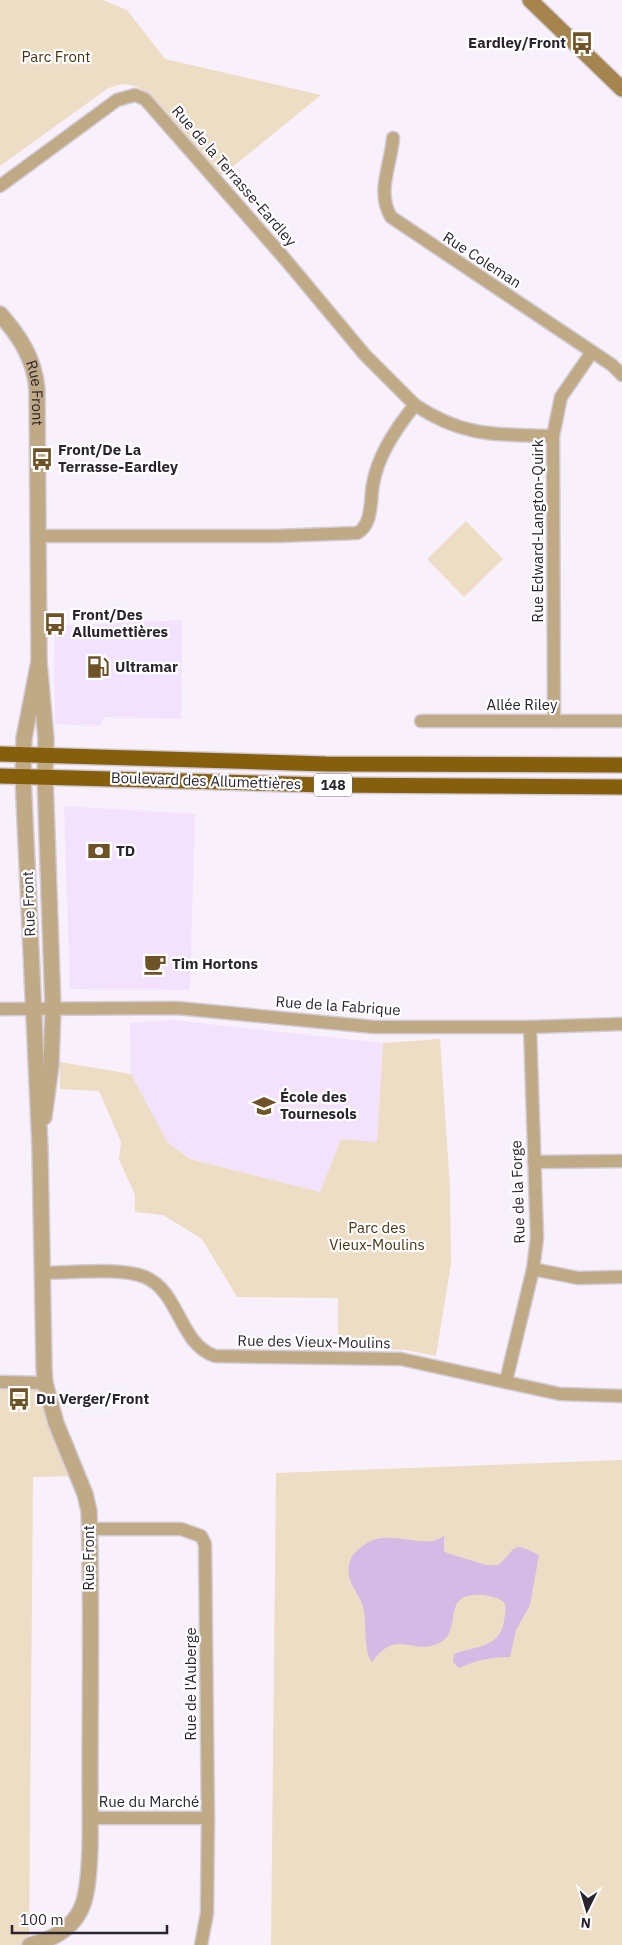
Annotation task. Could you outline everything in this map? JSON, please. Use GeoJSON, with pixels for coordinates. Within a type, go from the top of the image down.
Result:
{"type":"FeatureCollection","features":[{"type":"Feature","properties":{"kind":"highway","name":"Boulevard des Allumettières"},"geometry":{"type":"LineString","coordinates":[[0,754],[326,764],[622,765]]}},
{"type":"Feature","properties":{"kind":"highway","name":"Boulevard des Allumettières"},"geometry":{"type":"LineString","coordinates":[[0,776],[326,785],[622,787]]}},
{"type":"Feature","properties":{"kind":"main road"},"geometry":{"type":"LineString","coordinates":[[530,0],[622,88]]}},
{"type":"Feature","properties":{"kind":"street","name":"Rue de la Terrasse-Eardley"},"geometry":{"type":"LineString","coordinates":[[0,186],[117,100],[134,95],[145,99],[285,258],[365,355],[414,405],[448,425],[482,434],[553,436]]}},
{"type":"Feature","properties":{"kind":"street","name":"Rue Coleman"},"geometry":{"type":"LineString","coordinates":[[393,138],[383,191],[383,201],[391,217],[612,365],[622,375]]}},
{"type":"Feature","properties":{"kind":"street","name":"Rue Front"},"geometry":{"type":"LineString","coordinates":[[0,314],[22,340],[35,375],[39,661],[46,739],[44,776],[53,1008],[52,1065],[40,1148]]}},
{"type":"Feature","properties":{"kind":"street","name":"Rue Edward-Langton-Quirk"},"geometry":{"type":"LineString","coordinates":[[554,721],[553,436],[561,397],[592,352]]}},
{"type":"Feature","properties":{"kind":"street"},"geometry":{"type":"LineString","coordinates":[[38,536],[357,534],[367,524],[373,484],[381,459],[394,434],[414,405]]}},
{"type":"Feature","properties":{"kind":"street","name":"Rue Front"},"geometry":{"type":"LineString","coordinates":[[30,1945],[56,1936],[76,1919],[82,1908],[88,1882],[90,1818],[90,1529],[85,1494],[56,1423],[45,1383],[41,1273],[40,1148],[23,776],[24,738],[39,661]]}},
{"type":"Feature","properties":{"kind":"street","name":"Allée Riley"},"geometry":{"type":"LineString","coordinates":[[421,721],[622,721]]}},
{"type":"Feature","properties":{"kind":"street","name":"Rue de la Fabrique"},"geometry":{"type":"LineString","coordinates":[[0,1009],[177,1008],[374,1028],[530,1028],[622,1024]]}},
{"type":"Feature","properties":{"kind":"street","name":"Rue de la Forge"},"geometry":{"type":"LineString","coordinates":[[506,1381],[532,1269],[537,1227],[530,1028]]}},
{"type":"Feature","properties":{"kind":"street"},"geometry":{"type":"LineString","coordinates":[[534,1162],[622,1161]]}},
{"type":"Feature","properties":{"kind":"street"},"geometry":{"type":"LineString","coordinates":[[532,1269],[578,1278],[622,1277]]}},
{"type":"Feature","properties":{"kind":"street","name":"Rue des Vieux-Moulins"},"geometry":{"type":"LineString","coordinates":[[41,1273],[128,1273],[144,1277],[153,1282],[167,1296],[198,1347],[215,1356],[401,1359],[573,1396],[622,1396]]}},
{"type":"Feature","properties":{"kind":"street"},"geometry":{"type":"LineString","coordinates":[[0,1382],[45,1383]]}},
{"type":"Feature","properties":{"kind":"street","name":"Rue de l'Auberge"},"geometry":{"type":"LineString","coordinates":[[90,1529],[181,1529],[201,1536],[205,1544],[208,1818],[207,1912],[200,1945]]}},
{"type":"Feature","properties":{"kind":"street","name":"Rue du Marché"},"geometry":{"type":"LineString","coordinates":[[90,1818],[208,1818]]}},
{"type":"Feature","properties":{"kind":"shaded area"},"geometry":{"type":"Polygon","coordinates":[[[182,620],[181,719],[104,717],[100,726],[55,724],[54,626],[182,620]]]}},
{"type":"Feature","properties":{"kind":"shaded area"},"geometry":{"type":"Polygon","coordinates":[[[64,806],[195,814],[190,990],[70,989],[64,806]]]}},
{"type":"Feature","properties":{"kind":"shaded area","name":"École des Tournesols"},"geometry":{"type":"Polygon","coordinates":[[[172,1020],[383,1043],[377,1143],[341,1139],[320,1192],[190,1159],[168,1143],[131,1074],[130,1023],[172,1020]]]}},
{"type":"Feature","properties":{"kind":"shaded area"},"geometry":{"type":"Polygon","coordinates":[[[444,1535],[444,1551],[486,1565],[498,1565],[514,1548],[518,1547],[539,1555],[530,1605],[516,1630],[510,1657],[484,1660],[459,1668],[453,1662],[454,1654],[485,1645],[492,1641],[502,1630],[506,1611],[504,1602],[486,1595],[474,1595],[464,1597],[458,1602],[450,1632],[445,1639],[427,1647],[404,1644],[389,1646],[372,1662],[366,1646],[363,1605],[349,1578],[348,1571],[352,1557],[364,1545],[380,1538],[430,1541],[444,1535]]]}},
{"type":"Feature","properties":{"kind":"green space","name":"Parc Front"},"geometry":{"type":"Polygon","coordinates":[[[0,0],[103,0],[127,10],[165,59],[321,95],[219,178],[148,94],[138,87],[128,84],[113,86],[107,89],[0,166],[0,0]]]}},
{"type":"Feature","properties":{"kind":"green space"},"geometry":{"type":"Polygon","coordinates":[[[466,521],[503,559],[464,597],[427,559],[466,521]]]}},
{"type":"Feature","properties":{"kind":"green space","name":"Parc des Vieux-Moulins"},"geometry":{"type":"Polygon","coordinates":[[[440,1039],[450,1188],[451,1264],[436,1356],[405,1350],[338,1348],[338,1298],[237,1297],[202,1239],[163,1215],[135,1212],[135,1195],[119,1160],[121,1142],[99,1091],[60,1089],[60,1062],[131,1074],[168,1143],[190,1159],[320,1192],[341,1139],[377,1142],[383,1043],[440,1039]]]}},
{"type":"Feature","properties":{"kind":"green space"},"geometry":{"type":"Polygon","coordinates":[[[0,1382],[45,1383],[78,1476],[33,1477],[29,1945],[0,1945],[0,1382]]]}},
{"type":"Feature","properties":{"kind":"green space"},"geometry":{"type":"Polygon","coordinates":[[[622,1460],[622,1945],[271,1945],[276,1473],[622,1460]]]}},
{"type":"Feature","properties":{"kind":"place","name":"Eardley/Front"},"geometry":{"type":"Point","coordinates":[582,43]}},
{"type":"Feature","properties":{"kind":"place","name":"Front/De La Terrasse-Eardley"},"geometry":{"type":"Point","coordinates":[42,459]}},
{"type":"Feature","properties":{"kind":"place","name":"Front/Des Allumettières"},"geometry":{"type":"Point","coordinates":[55,624]}},
{"type":"Feature","properties":{"kind":"place","name":"Ultramar"},"geometry":{"type":"Point","coordinates":[98,667]}},
{"type":"Feature","properties":{"kind":"place","name":"TD"},"geometry":{"type":"Point","coordinates":[99,851]}},
{"type":"Feature","properties":{"kind":"place","name":"Tim Hortons"},"geometry":{"type":"Point","coordinates":[155,964]}},
{"type":"Feature","properties":{"kind":"place","name":"École des Tournesols"},"geometry":{"type":"Point","coordinates":[264,1106]}},
{"type":"Feature","properties":{"kind":"place","name":"Du Verger/Front"},"geometry":{"type":"Point","coordinates":[19,1399]}}]}
